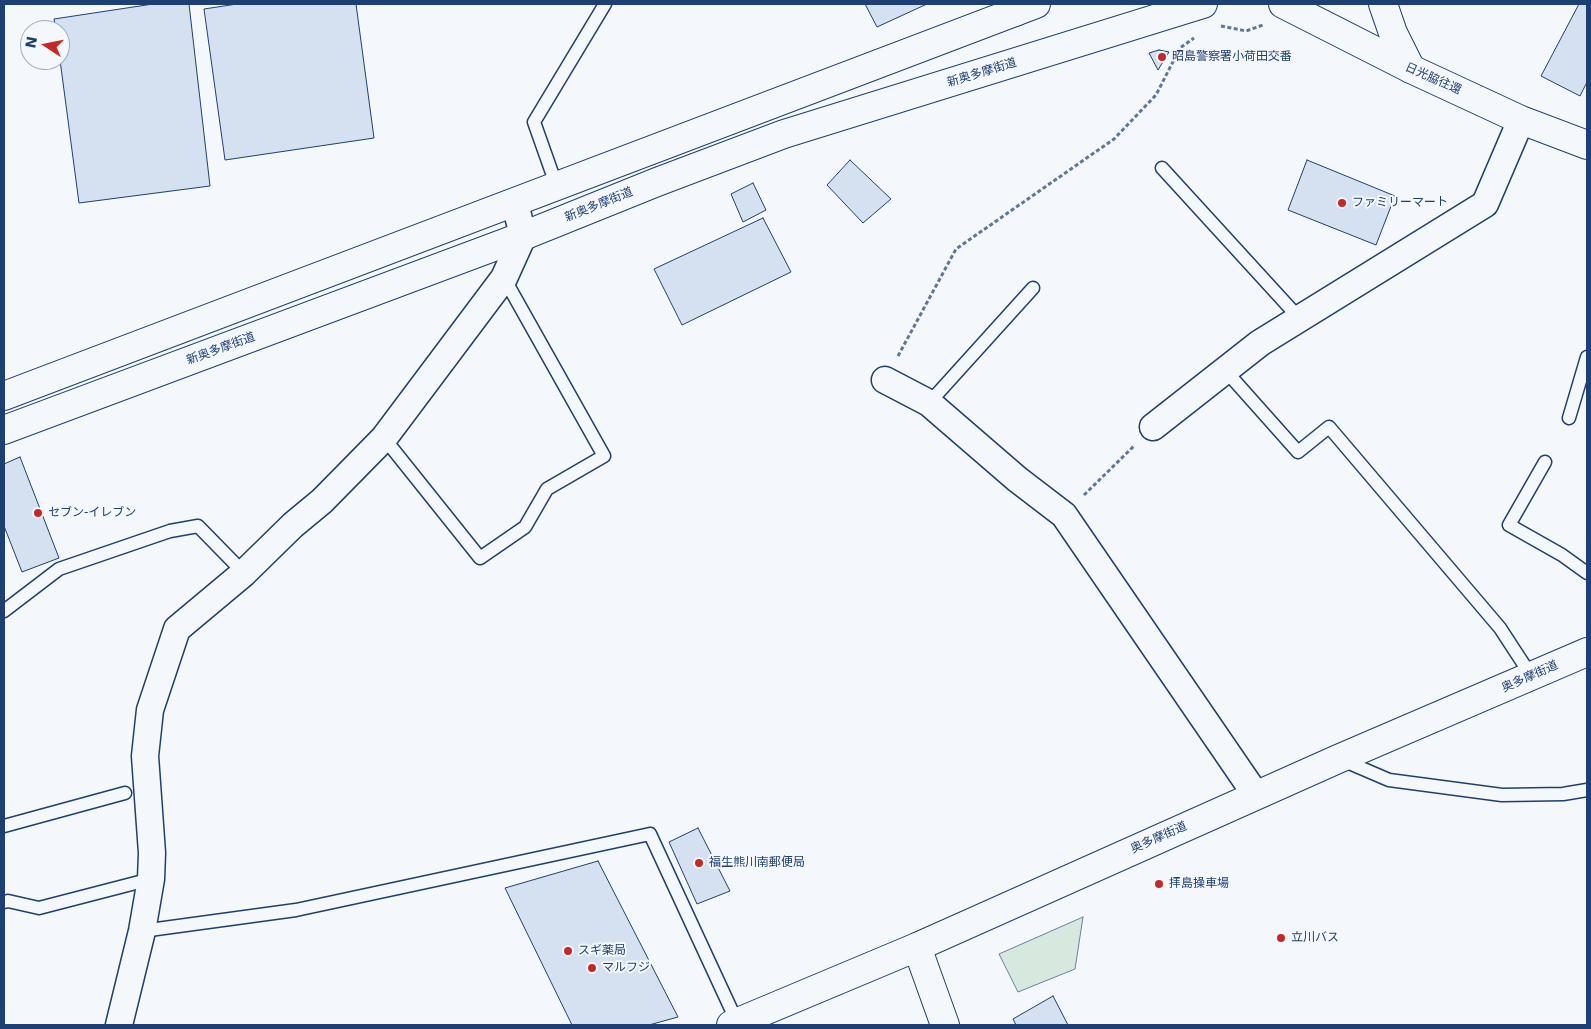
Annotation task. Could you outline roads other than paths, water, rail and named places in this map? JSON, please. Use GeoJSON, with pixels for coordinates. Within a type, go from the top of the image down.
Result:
{"type":"FeatureCollection","features":[{"type":"Feature","properties":{"kind":"main road","name":"新奥多摩街道"},"geometry":{"type":"LineString","coordinates":[[4,430],[523,236],[657,182],[784,134],[1203,4]]}},
{"type":"Feature","properties":{"kind":"main road","name":"日光脇往還"},"geometry":{"type":"LineString","coordinates":[[1283,4],[1412,69],[1520,120],[1587,145]]}},
{"type":"Feature","properties":{"kind":"main road"},"geometry":{"type":"LineString","coordinates":[[1383,4],[1393,33],[1412,69]]}},
{"type":"Feature","properties":{"kind":"main road"},"geometry":{"type":"LineString","coordinates":[[4,396],[557,187],[1025,7]]}},
{"type":"Feature","properties":{"kind":"main road","name":"奥多摩街道"},"geometry":{"type":"LineString","coordinates":[[734,1024],[917,947],[1256,795],[1587,652]]}},
{"type":"Feature","properties":{"kind":"main road"},"geometry":{"type":"LineString","coordinates":[[917,947],[945,1025]]}},
{"type":"Feature","properties":{"kind":"street"},"geometry":{"type":"LineString","coordinates":[[1153,427],[1260,343],[1486,204],[1520,120]]}},
{"type":"Feature","properties":{"kind":"street"},"geometry":{"type":"LineString","coordinates":[[119,1025],[142,931],[151,878],[152,853],[145,756],[150,710],[177,629],[244,573],[294,524],[322,501],[384,438],[504,278],[523,236],[514,203]]}},
{"type":"Feature","properties":{"kind":"street"},"geometry":{"type":"LineString","coordinates":[[885,380],[929,403],[1017,479],[1064,515],[1256,795]]}},
{"type":"Feature","properties":{"kind":"lane"},"geometry":{"type":"LineString","coordinates":[[557,187],[534,122],[605,4]]}},
{"type":"Feature","properties":{"kind":"lane"},"geometry":{"type":"LineString","coordinates":[[1162,168],[1300,319]]}},
{"type":"Feature","properties":{"kind":"lane"},"geometry":{"type":"LineString","coordinates":[[384,438],[480,558],[525,527],[547,489],[604,456],[504,278]]}},
{"type":"Feature","properties":{"kind":"lane"},"geometry":{"type":"LineString","coordinates":[[929,403],[1033,288]]}},
{"type":"Feature","properties":{"kind":"lane"},"geometry":{"type":"LineString","coordinates":[[1569,418],[1587,357]]}},
{"type":"Feature","properties":{"kind":"lane"},"geometry":{"type":"LineString","coordinates":[[1225,370],[1298,452],[1329,427],[1500,628],[1532,677]]}},
{"type":"Feature","properties":{"kind":"lane"},"geometry":{"type":"LineString","coordinates":[[1545,462],[1510,525],[1562,555],[1587,573]]}},
{"type":"Feature","properties":{"kind":"lane"},"geometry":{"type":"LineString","coordinates":[[4,611],[59,569],[170,531],[198,526],[244,573]]}},
{"type":"Feature","properties":{"kind":"lane"},"geometry":{"type":"LineString","coordinates":[[1338,759],[1389,780],[1483,792],[1502,794],[1563,794],[1587,790]]}},
{"type":"Feature","properties":{"kind":"lane"},"geometry":{"type":"LineString","coordinates":[[4,826],[125,793]]}},
{"type":"Feature","properties":{"kind":"lane"},"geometry":{"type":"LineString","coordinates":[[142,931],[296,910],[650,834],[734,1024]]}},
{"type":"Feature","properties":{"kind":"lane"},"geometry":{"type":"LineString","coordinates":[[4,902],[8,901],[39,908],[151,878]]}},
{"type":"Feature","properties":{"kind":"place","name":"昭島警察署小荷田交番"},"geometry":{"type":"Point","coordinates":[1162,57]}},
{"type":"Feature","properties":{"kind":"place","name":"ファミリーマート"},"geometry":{"type":"Point","coordinates":[1342,203]}},
{"type":"Feature","properties":{"kind":"place","name":"セブン-イレブン"},"geometry":{"type":"Point","coordinates":[38,513]}},
{"type":"Feature","properties":{"kind":"place","name":"福生熊川南郵便局"},"geometry":{"type":"Point","coordinates":[699,863]}},
{"type":"Feature","properties":{"kind":"place","name":"拝島操車場"},"geometry":{"type":"Point","coordinates":[1159,884]}},
{"type":"Feature","properties":{"kind":"place","name":"立川バス"},"geometry":{"type":"Point","coordinates":[1281,938]}},
{"type":"Feature","properties":{"kind":"place","name":"スギ薬局"},"geometry":{"type":"Point","coordinates":[568,951]}},
{"type":"Feature","properties":{"kind":"place","name":"マルフジ"},"geometry":{"type":"Point","coordinates":[592,968]}}]}
